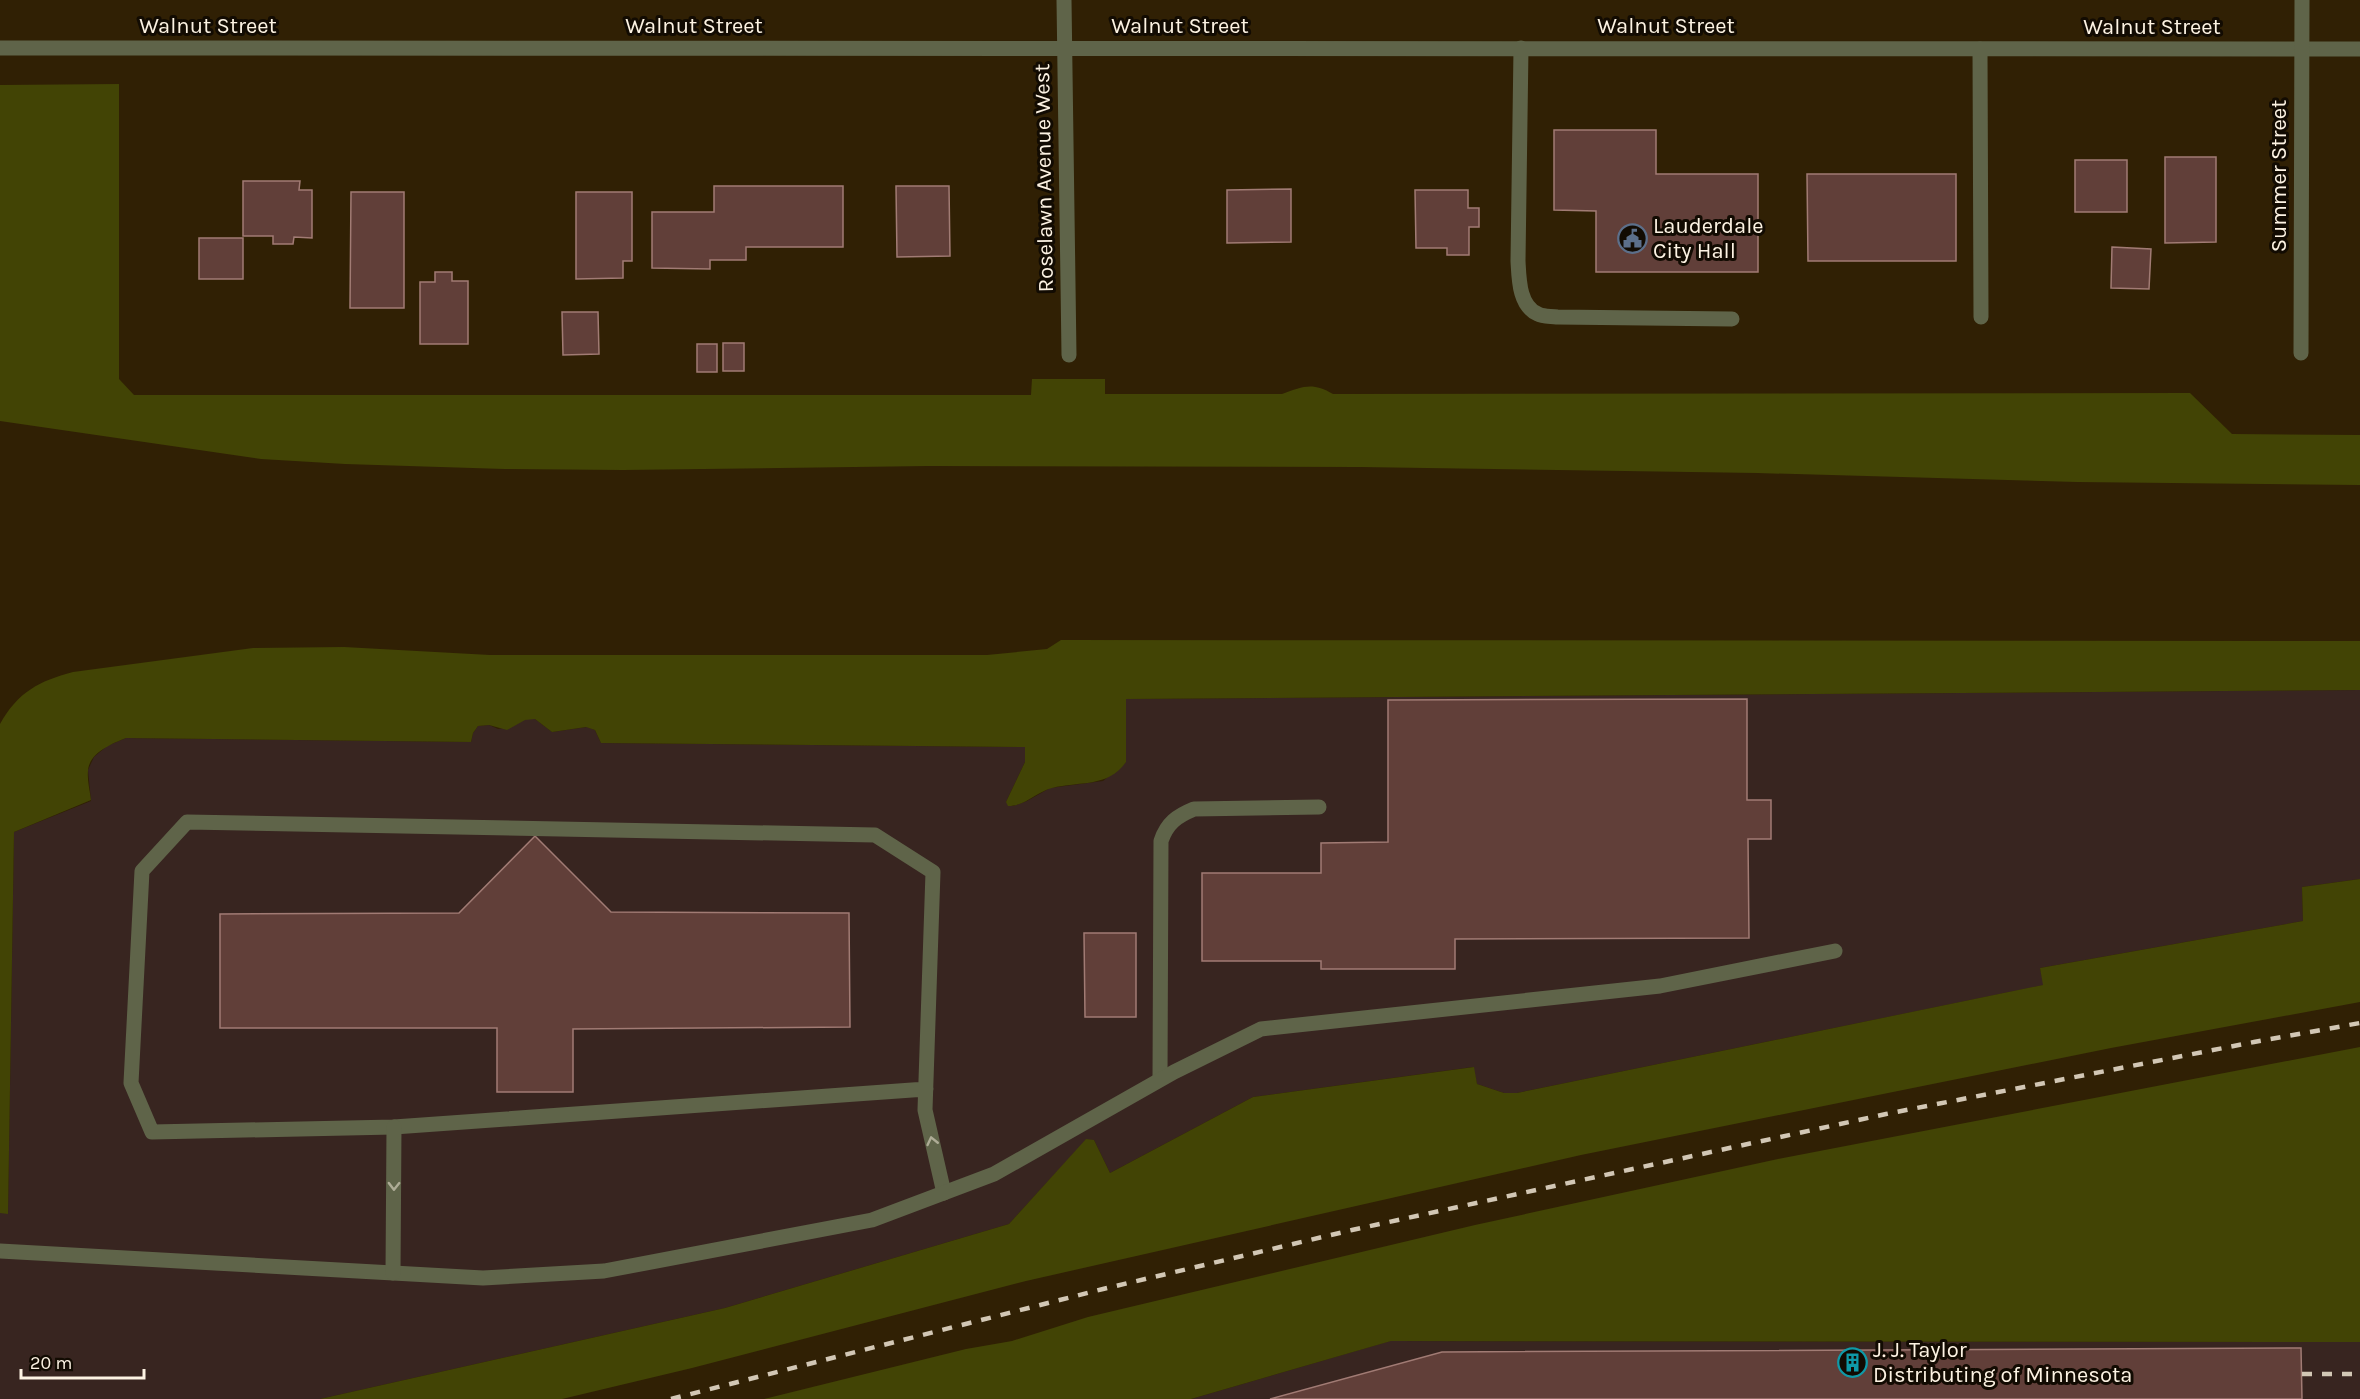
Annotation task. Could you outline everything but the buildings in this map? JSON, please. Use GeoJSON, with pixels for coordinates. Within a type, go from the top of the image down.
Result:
{"type":"FeatureCollection","features":[{"type":"Feature","properties":{"kind":"street","name":"Roselawn Avenue West"},"geometry":{"type":"LineString","coordinates":[[1064,0],[1069,355]]}},
{"type":"Feature","properties":{"kind":"street","name":"Summer Street"},"geometry":{"type":"LineString","coordinates":[[2301,353],[2302,0]]}},
{"type":"Feature","properties":{"kind":"street","name":"Walnut Street"},"geometry":{"type":"LineString","coordinates":[[0,48],[2360,49]]}},
{"type":"Feature","properties":{"kind":"street"},"geometry":{"type":"LineString","coordinates":[[1521,48],[1518,261],[1519,283],[1524,302],[1537,314],[1557,317],[1732,319]]}},
{"type":"Feature","properties":{"kind":"street"},"geometry":{"type":"LineString","coordinates":[[1980,49],[1981,317]]}},
{"type":"Feature","properties":{"kind":"street"},"geometry":{"type":"LineString","coordinates":[[1160,1079],[1161,841],[1164,832],[1179,815],[1194,809],[1319,807]]}},
{"type":"Feature","properties":{"kind":"street"},"geometry":{"type":"LineString","coordinates":[[926,1089],[394,1127],[152,1132],[131,1083],[142,871],[187,822],[875,835],[933,872],[926,1089],[925,1110],[944,1193]]}},
{"type":"Feature","properties":{"kind":"street"},"geometry":{"type":"LineString","coordinates":[[0,1251],[483,1278],[604,1271],[872,1221],[994,1174],[1160,1079],[1261,1029],[1660,986],[1835,951]]}},
{"type":"Feature","properties":{"kind":"street"},"geometry":{"type":"LineString","coordinates":[[393,1273],[394,1127]]}},
{"type":"Feature","properties":{"kind":"shaded area"},"geometry":{"type":"Polygon","coordinates":[[[119,84],[119,379],[134,395],[1031,395],[1032,379],[1105,379],[1105,394],[1282,394],[1308,386],[1333,394],[2190,393],[2232,434],[2360,435],[2360,485],[2077,482],[1757,473],[1360,467],[928,466],[623,470],[504,469],[261,459],[0,421],[0,85],[119,84]]]}},
{"type":"Feature","properties":{"kind":"shaded area"},"geometry":{"type":"Polygon","coordinates":[[[1061,640],[2360,641],[2360,690],[1126,699],[1126,762],[1119,770],[1102,780],[1052,788],[1020,804],[1008,806],[1006,802],[1025,762],[1025,747],[601,743],[595,730],[586,727],[552,732],[535,719],[525,720],[507,730],[489,725],[478,726],[471,742],[126,738],[102,750],[92,759],[88,774],[91,800],[14,832],[8,1214],[0,1213],[0,724],[14,704],[30,689],[50,679],[73,672],[253,648],[344,647],[490,655],[987,655],[1047,649],[1061,640]]]}},
{"type":"Feature","properties":{"kind":"shaded area"},"geometry":{"type":"Polygon","coordinates":[[[2360,690],[2360,879],[2302,887],[2303,921],[2040,968],[2044,985],[1517,1093],[1504,1093],[1477,1084],[1473,1067],[1253,1097],[1110,1173],[1094,1140],[1086,1140],[1009,1224],[725,1308],[320,1399],[0,1399],[0,1213],[8,1213],[14,832],[91,801],[88,770],[94,757],[107,746],[126,738],[471,742],[478,726],[489,725],[498,729],[510,727],[525,719],[535,719],[552,732],[587,727],[595,730],[601,743],[1025,747],[1025,762],[1006,802],[1013,806],[1050,788],[1103,781],[1126,762],[1126,699],[2360,690]]]}},
{"type":"Feature","properties":{"kind":"shaded area"},"geometry":{"type":"Polygon","coordinates":[[[2360,879],[2360,1002],[2111,1048],[1581,1155],[1026,1281],[692,1368],[562,1399],[320,1399],[725,1308],[1009,1224],[1086,1139],[1094,1140],[1110,1173],[1253,1097],[1474,1067],[1477,1084],[1504,1093],[1517,1093],[2043,985],[2040,968],[2303,921],[2302,887],[2360,879]]]}},
{"type":"Feature","properties":{"kind":"shaded area"},"geometry":{"type":"Polygon","coordinates":[[[2360,1047],[2360,1342],[1391,1341],[1191,1399],[764,1399],[966,1349],[1012,1341],[1088,1317],[1475,1225],[1778,1159],[2360,1047]]]}},
{"type":"Feature","properties":{"kind":"shaded area","name":"J. J. Taylor Distributing of Minnesota"},"geometry":{"type":"Polygon","coordinates":[[[1390,1341],[2360,1342],[2360,1399],[1191,1399],[1390,1341]]]}},
{"type":"Feature","properties":{"kind":"railway"},"geometry":{"type":"LineString","coordinates":[[671,1399],[1103,1289],[1352,1230],[1886,1114],[2360,1023]]}},
{"type":"Feature","properties":{"kind":"railway"},"geometry":{"type":"LineString","coordinates":[[2302,1374],[2360,1374]]}},
{"type":"Feature","properties":{"kind":"place","name":"Lauderdale City Hall"},"geometry":{"type":"Point","coordinates":[1632,239]}},
{"type":"Feature","properties":{"kind":"place","name":"J. J. Taylor Distributing of Minnesota"},"geometry":{"type":"Point","coordinates":[1852,1363]}}]}
